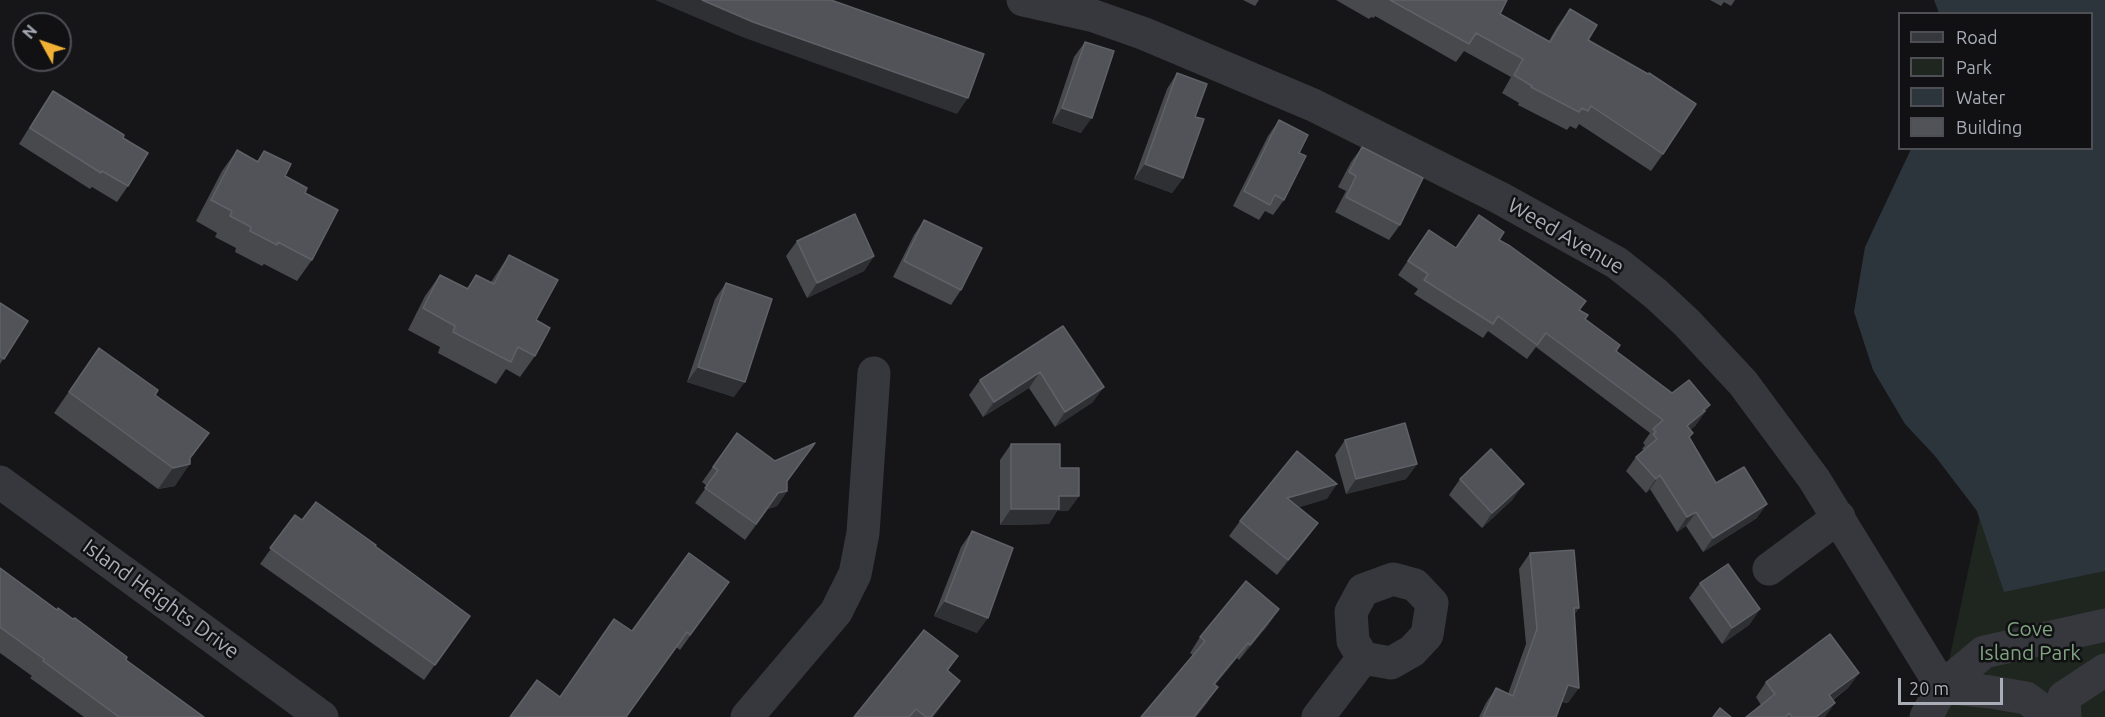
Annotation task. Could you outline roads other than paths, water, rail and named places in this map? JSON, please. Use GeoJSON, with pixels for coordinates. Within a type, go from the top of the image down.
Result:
{"type":"FeatureCollection","features":[{"type":"Feature","properties":{"kind":"street","name":"Weed Avenue"},"geometry":{"type":"LineString","coordinates":[[1023,0],[1094,16],[1145,34],[1313,105],[1500,198],[1617,263],[1688,323],[1743,382],[1814,479],[1942,687]]}},
{"type":"Feature","properties":{"kind":"street"},"geometry":{"type":"LineString","coordinates":[[747,717],[837,612],[855,574],[863,533],[874,373]]}},
{"type":"Feature","properties":{"kind":"street","name":"Island Heights Drive"},"geometry":{"type":"LineString","coordinates":[[0,482],[322,717]]}},
{"type":"Feature","properties":{"kind":"street"},"geometry":{"type":"LineString","coordinates":[[1769,569],[1839,518]]}},
{"type":"Feature","properties":{"kind":"street"},"geometry":{"type":"LineString","coordinates":[[1926,717],[1942,687],[1984,652],[2105,625]]}},
{"type":"Feature","properties":{"kind":"street"},"geometry":{"type":"LineString","coordinates":[[1318,717],[1363,658]]}},
{"type":"Feature","properties":{"kind":"street"},"geometry":{"type":"LineString","coordinates":[[2065,717],[2064,697],[2105,670]]}},
{"type":"Feature","properties":{"kind":"street"},"geometry":{"type":"LineString","coordinates":[[1942,687],[2026,698],[2052,717]]}},
{"type":"Feature","properties":{"kind":"water"},"geometry":{"type":"Polygon","coordinates":[[[1934,0],[2105,0],[2105,571],[2004,592],[1977,511],[1935,456],[1905,424],[1873,370],[1854,312],[1865,247],[1911,150],[2093,150],[2093,12],[1939,12],[1934,0]]]}},
{"type":"Feature","properties":{"kind":"park label","name":"Cove Island Park"},"geometry":{"type":"Point","coordinates":[2030,641]}}]}
